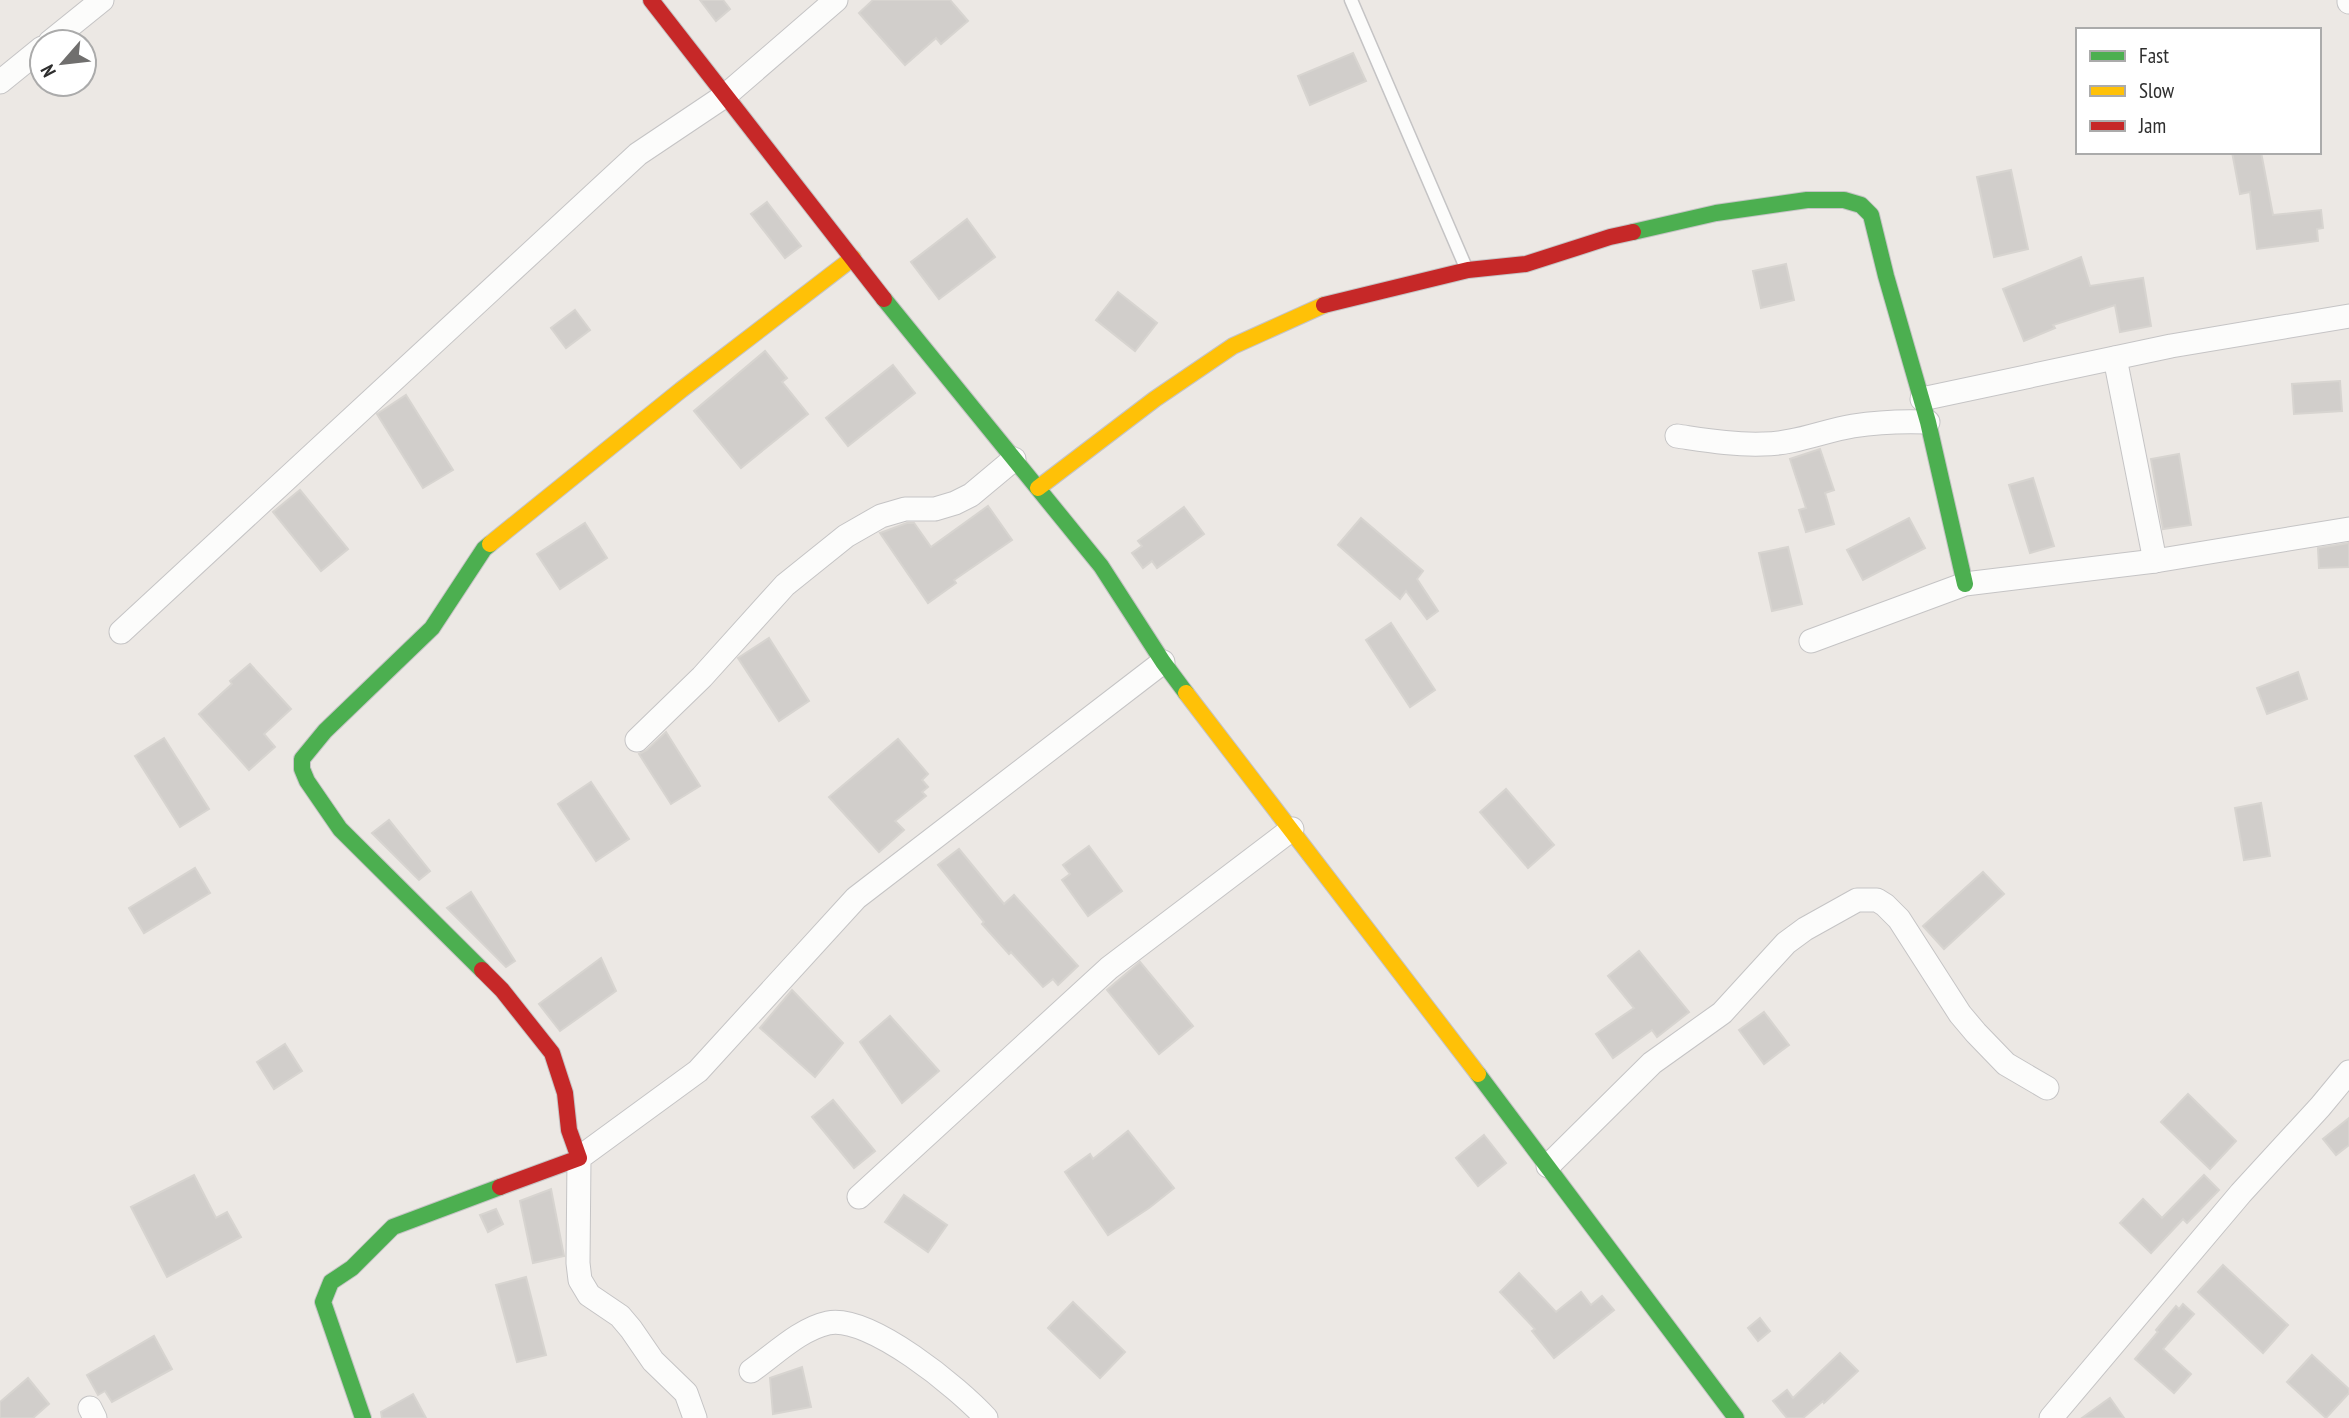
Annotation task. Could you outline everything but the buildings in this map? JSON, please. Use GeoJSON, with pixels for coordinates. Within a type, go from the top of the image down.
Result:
{"type":"FeatureCollection","features":[{"type":"Feature","properties":{"kind":"street"},"geometry":{"type":"LineString","coordinates":[[67,28],[102,0]]}},
{"type":"Feature","properties":{"kind":"street"},"geometry":{"type":"LineString","coordinates":[[651,0],[853,258],[1101,566],[1163,662],[1736,1418]]}},
{"type":"Feature","properties":{"kind":"street"},"geometry":{"type":"LineString","coordinates":[[121,632],[638,154],[726,95],[836,0]]}},
{"type":"Feature","properties":{"kind":"street"},"geometry":{"type":"LineString","coordinates":[[0,82],[28,59]]}},
{"type":"Feature","properties":{"kind":"street"},"geometry":{"type":"LineString","coordinates":[[1038,488],[1155,399],[1233,346],[1322,304],[1468,270],[1526,264],[1610,237],[1716,213],[1807,200],[1844,200],[1861,205],[1871,215],[1876,230],[1886,276],[1928,422],[1965,584]]}},
{"type":"Feature","properties":{"kind":"street"},"geometry":{"type":"LineString","coordinates":[[695,1418],[686,1393],[653,1361],[620,1316],[589,1295],[580,1280],[579,1158],[569,1130],[565,1093],[552,1053],[502,990],[340,829],[307,781],[302,769],[302,759],[325,731],[432,628],[484,549],[681,390],[853,258]]}},
{"type":"Feature","properties":{"kind":"street"},"geometry":{"type":"LineString","coordinates":[[1922,399],[2171,346],[2349,316]]}},
{"type":"Feature","properties":{"kind":"street"},"geometry":{"type":"LineString","coordinates":[[2115,358],[2155,561]]}},
{"type":"Feature","properties":{"kind":"street"},"geometry":{"type":"LineString","coordinates":[[1677,436],[1718,442],[1765,444],[1801,439],[1852,426],[1898,421],[1928,422]]}},
{"type":"Feature","properties":{"kind":"street"},"geometry":{"type":"LineString","coordinates":[[637,740],[702,677],[785,585],[846,536],[881,516],[905,509],[935,509],[955,503],[971,495],[1014,459]]}},
{"type":"Feature","properties":{"kind":"street"},"geometry":{"type":"LineString","coordinates":[[1811,641],[1965,584],[2155,561],[2349,529]]}},
{"type":"Feature","properties":{"kind":"street"},"geometry":{"type":"LineString","coordinates":[[363,1418],[323,1302],[331,1282],[352,1268],[393,1227],[579,1158],[698,1071],[856,898],[1163,662]]}},
{"type":"Feature","properties":{"kind":"street"},"geometry":{"type":"LineString","coordinates":[[859,1197],[1110,968],[1292,829]]}},
{"type":"Feature","properties":{"kind":"street"},"geometry":{"type":"LineString","coordinates":[[1548,1167],[1652,1063],[1723,1013],[1786,943],[1805,929],[1857,900],[1877,900],[1892,912],[1960,1014],[1976,1033],[2006,1064],[2047,1088]]}},
{"type":"Feature","properties":{"kind":"street"},"geometry":{"type":"LineString","coordinates":[[2051,1418],[2241,1193],[2349,1072]]}},
{"type":"Feature","properties":{"kind":"street"},"geometry":{"type":"LineString","coordinates":[[751,1371],[805,1333],[830,1322],[857,1325],[907,1351],[973,1404],[986,1418]]}},
{"type":"Feature","properties":{"kind":"lane"},"geometry":{"type":"LineString","coordinates":[[1351,0],[1468,270]]}},
{"type":"Feature","properties":{"kind":"traffic: fast"},"geometry":{"type":"LineString","coordinates":[[1633,232],[1716,213],[1807,200],[1844,200],[1861,205],[1871,215],[1928,422],[1965,584]]}},
{"type":"Feature","properties":{"kind":"traffic: fast"},"geometry":{"type":"LineString","coordinates":[[884,299],[1101,566],[1186,693]]}},
{"type":"Feature","properties":{"kind":"traffic: fast"},"geometry":{"type":"LineString","coordinates":[[482,970],[340,829],[307,781],[302,769],[302,759],[325,731],[432,628],[490,544]]}},
{"type":"Feature","properties":{"kind":"traffic: fast"},"geometry":{"type":"LineString","coordinates":[[1478,1074],[1736,1418]]}},
{"type":"Feature","properties":{"kind":"traffic: fast"},"geometry":{"type":"LineString","coordinates":[[363,1418],[323,1302],[331,1282],[352,1268],[393,1227],[500,1187]]}},
{"type":"Feature","properties":{"kind":"traffic: slow"},"geometry":{"type":"LineString","coordinates":[[490,544],[681,390],[853,258]]}},
{"type":"Feature","properties":{"kind":"traffic: slow"},"geometry":{"type":"LineString","coordinates":[[1038,488],[1155,399],[1233,346],[1324,305]]}},
{"type":"Feature","properties":{"kind":"traffic: slow"},"geometry":{"type":"LineString","coordinates":[[1186,693],[1478,1074]]}},
{"type":"Feature","properties":{"kind":"traffic: jam"},"geometry":{"type":"LineString","coordinates":[[651,0],[884,299]]}},
{"type":"Feature","properties":{"kind":"traffic: jam"},"geometry":{"type":"LineString","coordinates":[[1324,305],[1468,270],[1526,264],[1633,232]]}},
{"type":"Feature","properties":{"kind":"traffic: jam"},"geometry":{"type":"LineString","coordinates":[[482,970],[502,990],[552,1053],[565,1093],[569,1130],[579,1158],[500,1187]]}}]}
